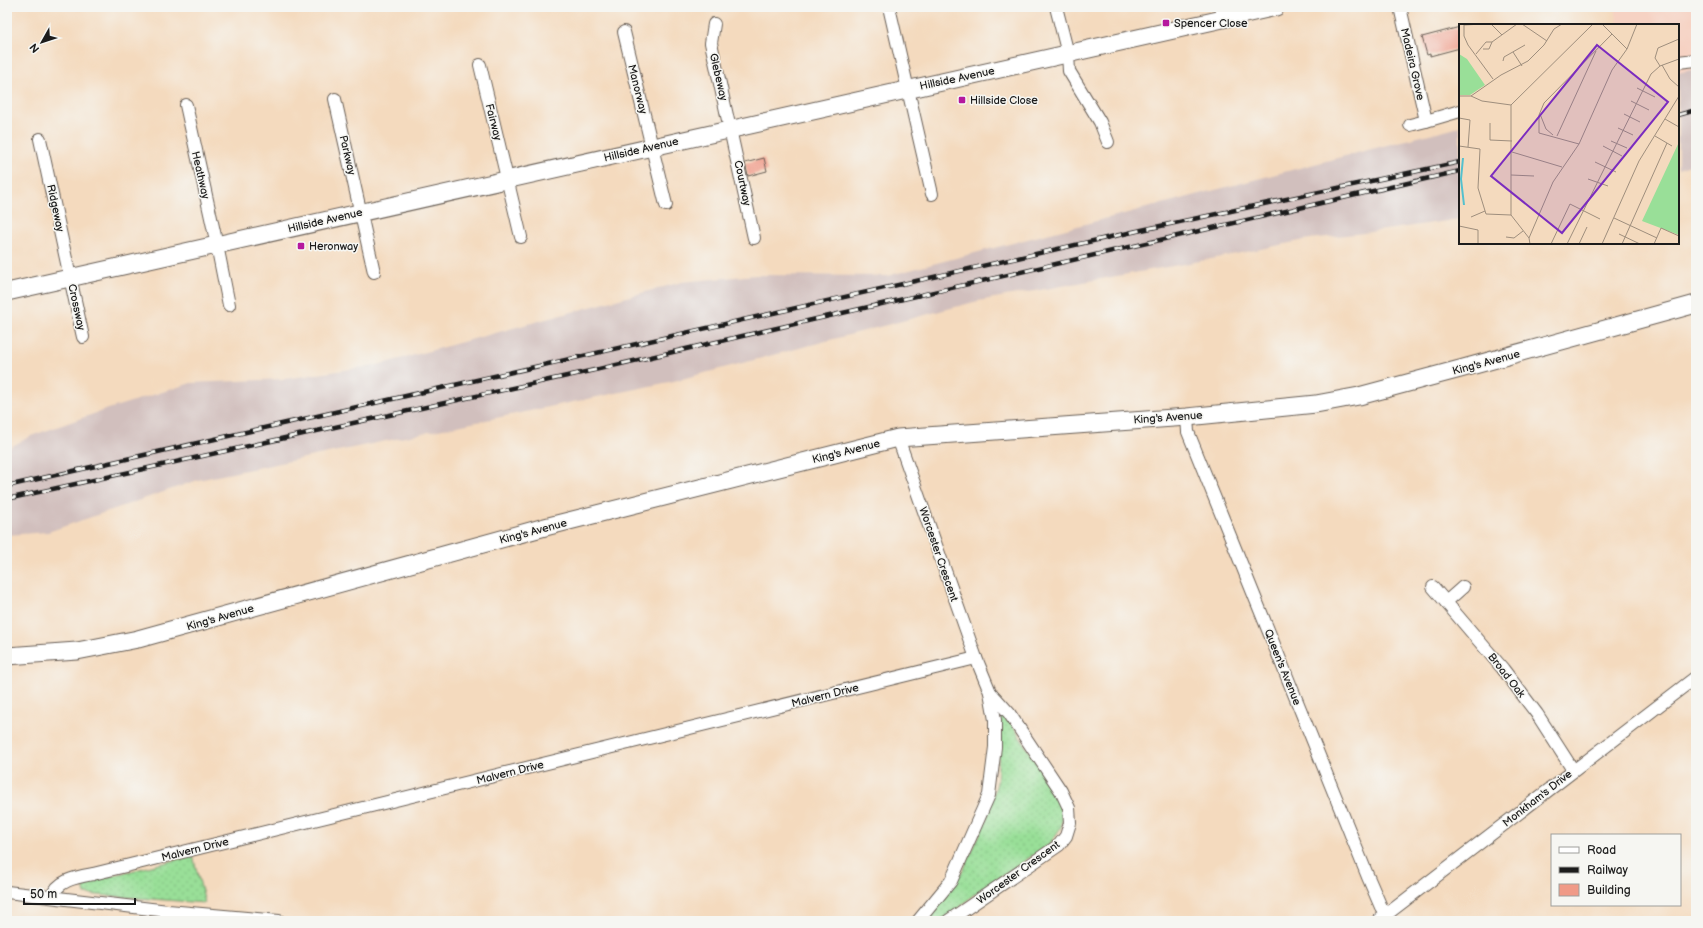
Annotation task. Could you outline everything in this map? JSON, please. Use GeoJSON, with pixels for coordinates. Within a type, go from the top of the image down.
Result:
{"type":"FeatureCollection","features":[{"type":"Feature","properties":{"kind":"street"},"geometry":{"type":"LineString","coordinates":[[889,7],[932,194]]}},
{"type":"Feature","properties":{"kind":"street"},"geometry":{"type":"LineString","coordinates":[[1056,7],[1068,54],[1069,71],[1100,122],[1108,142]]}},
{"type":"Feature","properties":{"kind":"street","name":"Hillside Avenue"},"geometry":{"type":"LineString","coordinates":[[7,292],[1068,54],[1222,13],[1276,7]]}},
{"type":"Feature","properties":{"kind":"street","name":"Madeira Grove"},"geometry":{"type":"LineString","coordinates":[[1400,7],[1426,121]]}},
{"type":"Feature","properties":{"kind":"street","name":"Glebeway"},"geometry":{"type":"LineString","coordinates":[[714,24],[711,43],[731,129]]}},
{"type":"Feature","properties":{"kind":"street","name":"Manorway"},"geometry":{"type":"LineString","coordinates":[[624,32],[666,205]]}},
{"type":"Feature","properties":{"kind":"street"},"geometry":{"type":"LineString","coordinates":[[1679,62],[1696,60]]}},
{"type":"Feature","properties":{"kind":"street","name":"Fairway"},"geometry":{"type":"LineString","coordinates":[[480,66],[521,237]]}},
{"type":"Feature","properties":{"kind":"street","name":"Parkway"},"geometry":{"type":"LineString","coordinates":[[335,99],[362,212],[374,272]]}},
{"type":"Feature","properties":{"kind":"street","name":"Heathway"},"geometry":{"type":"LineString","coordinates":[[186,105],[217,245]]}},
{"type":"Feature","properties":{"kind":"street"},"geometry":{"type":"LineString","coordinates":[[1410,125],[1459,110]]}},
{"type":"Feature","properties":{"kind":"street","name":"Courtway"},"geometry":{"type":"LineString","coordinates":[[731,129],[754,238]]}},
{"type":"Feature","properties":{"kind":"street","name":"Ridgeway"},"geometry":{"type":"LineString","coordinates":[[40,139],[71,278]]}},
{"type":"Feature","properties":{"kind":"street"},"geometry":{"type":"LineString","coordinates":[[217,245],[229,305]]}},
{"type":"Feature","properties":{"kind":"street","name":"Crossway"},"geometry":{"type":"LineString","coordinates":[[71,278],[83,337]]}},
{"type":"Feature","properties":{"kind":"street","name":"King's Avenue"},"geometry":{"type":"LineString","coordinates":[[7,656],[77,651],[161,634],[544,527],[898,438],[1187,416],[1316,404],[1359,396],[1696,304]]}},
{"type":"Feature","properties":{"kind":"street","name":"Queen's Avenue"},"geometry":{"type":"LineString","coordinates":[[1187,416],[1188,432],[1381,907],[1383,918]]}},
{"type":"Feature","properties":{"kind":"street","name":"Worcester Crescent"},"geometry":{"type":"LineString","coordinates":[[898,438],[976,658],[990,692],[995,720],[995,747],[989,795],[951,880],[918,921]]}},
{"type":"Feature","properties":{"kind":"street","name":"Broad Oak"},"geometry":{"type":"LineString","coordinates":[[1433,587],[1508,675],[1537,714],[1573,770]]}},
{"type":"Feature","properties":{"kind":"street"},"geometry":{"type":"LineString","coordinates":[[1446,602],[1463,587]]}},
{"type":"Feature","properties":{"kind":"street","name":"Malvern Drive"},"geometry":{"type":"LineString","coordinates":[[52,897],[54,891],[73,878],[976,658]]}},
{"type":"Feature","properties":{"kind":"street","name":"Monkham's Drive"},"geometry":{"type":"LineString","coordinates":[[1383,918],[1573,770],[1696,677]]}},
{"type":"Feature","properties":{"kind":"street","name":"Worcester Crescent"},"geometry":{"type":"LineString","coordinates":[[948,921],[1058,845],[1066,836],[1070,823],[1069,808],[1061,791],[1010,713],[990,692]]}},
{"type":"Feature","properties":{"kind":"street"},"geometry":{"type":"LineString","coordinates":[[7,892],[168,911],[279,921]]}},
{"type":"Feature","properties":{"kind":"shaded area"},"geometry":{"type":"Polygon","coordinates":[[[1615,7],[1696,7],[1696,69],[1679,73],[1679,24],[1618,24],[1615,7]]]}},
{"type":"Feature","properties":{"kind":"shaded area"},"geometry":{"type":"Polygon","coordinates":[[[1696,69],[1696,163],[1679,169],[1679,73],[1696,69]]]}},
{"type":"Feature","properties":{"kind":"shaded area"},"geometry":{"type":"Polygon","coordinates":[[[1459,126],[1459,219],[1310,239],[1211,259],[978,301],[674,381],[198,480],[48,532],[7,535],[7,449],[31,436],[102,411],[191,383],[285,379],[378,365],[682,282],[756,275],[887,276],[1459,126]]]}},
{"type":"Feature","properties":{"kind":"green space"},"geometry":{"type":"Polygon","coordinates":[[[1002,709],[1056,794],[1063,813],[1061,827],[1050,844],[973,895],[960,907],[940,921],[928,921],[964,869],[986,821],[997,783],[1000,738],[998,713],[1002,709]]]}},
{"type":"Feature","properties":{"kind":"green space"},"geometry":{"type":"Polygon","coordinates":[[[193,856],[205,903],[85,894],[83,884],[86,882],[193,856]]]}},
{"type":"Feature","properties":{"kind":"building"},"geometry":{"type":"Polygon","coordinates":[[[1459,27],[1459,48],[1430,56],[1430,54],[1427,55],[1422,37],[1459,27]]]}},
{"type":"Feature","properties":{"kind":"building"},"geometry":{"type":"Polygon","coordinates":[[[764,158],[767,171],[748,176],[745,163],[764,158]]]}},
{"type":"Feature","properties":{"kind":"railway"},"geometry":{"type":"LineString","coordinates":[[1679,115],[1696,110]]}},
{"type":"Feature","properties":{"kind":"railway"},"geometry":{"type":"LineString","coordinates":[[7,486],[1137,231],[1459,162]]}},
{"type":"Feature","properties":{"kind":"railway"},"geometry":{"type":"LineString","coordinates":[[7,499],[599,369],[1459,171]]}},
{"type":"Feature","properties":{"kind":"place","name":"Spencer Close"},"geometry":{"type":"Point","coordinates":[1166,23]}},
{"type":"Feature","properties":{"kind":"place","name":"Hillside Close"},"geometry":{"type":"Point","coordinates":[962,100]}},
{"type":"Feature","properties":{"kind":"place","name":"Heronway"},"geometry":{"type":"Point","coordinates":[301,246]}}]}
